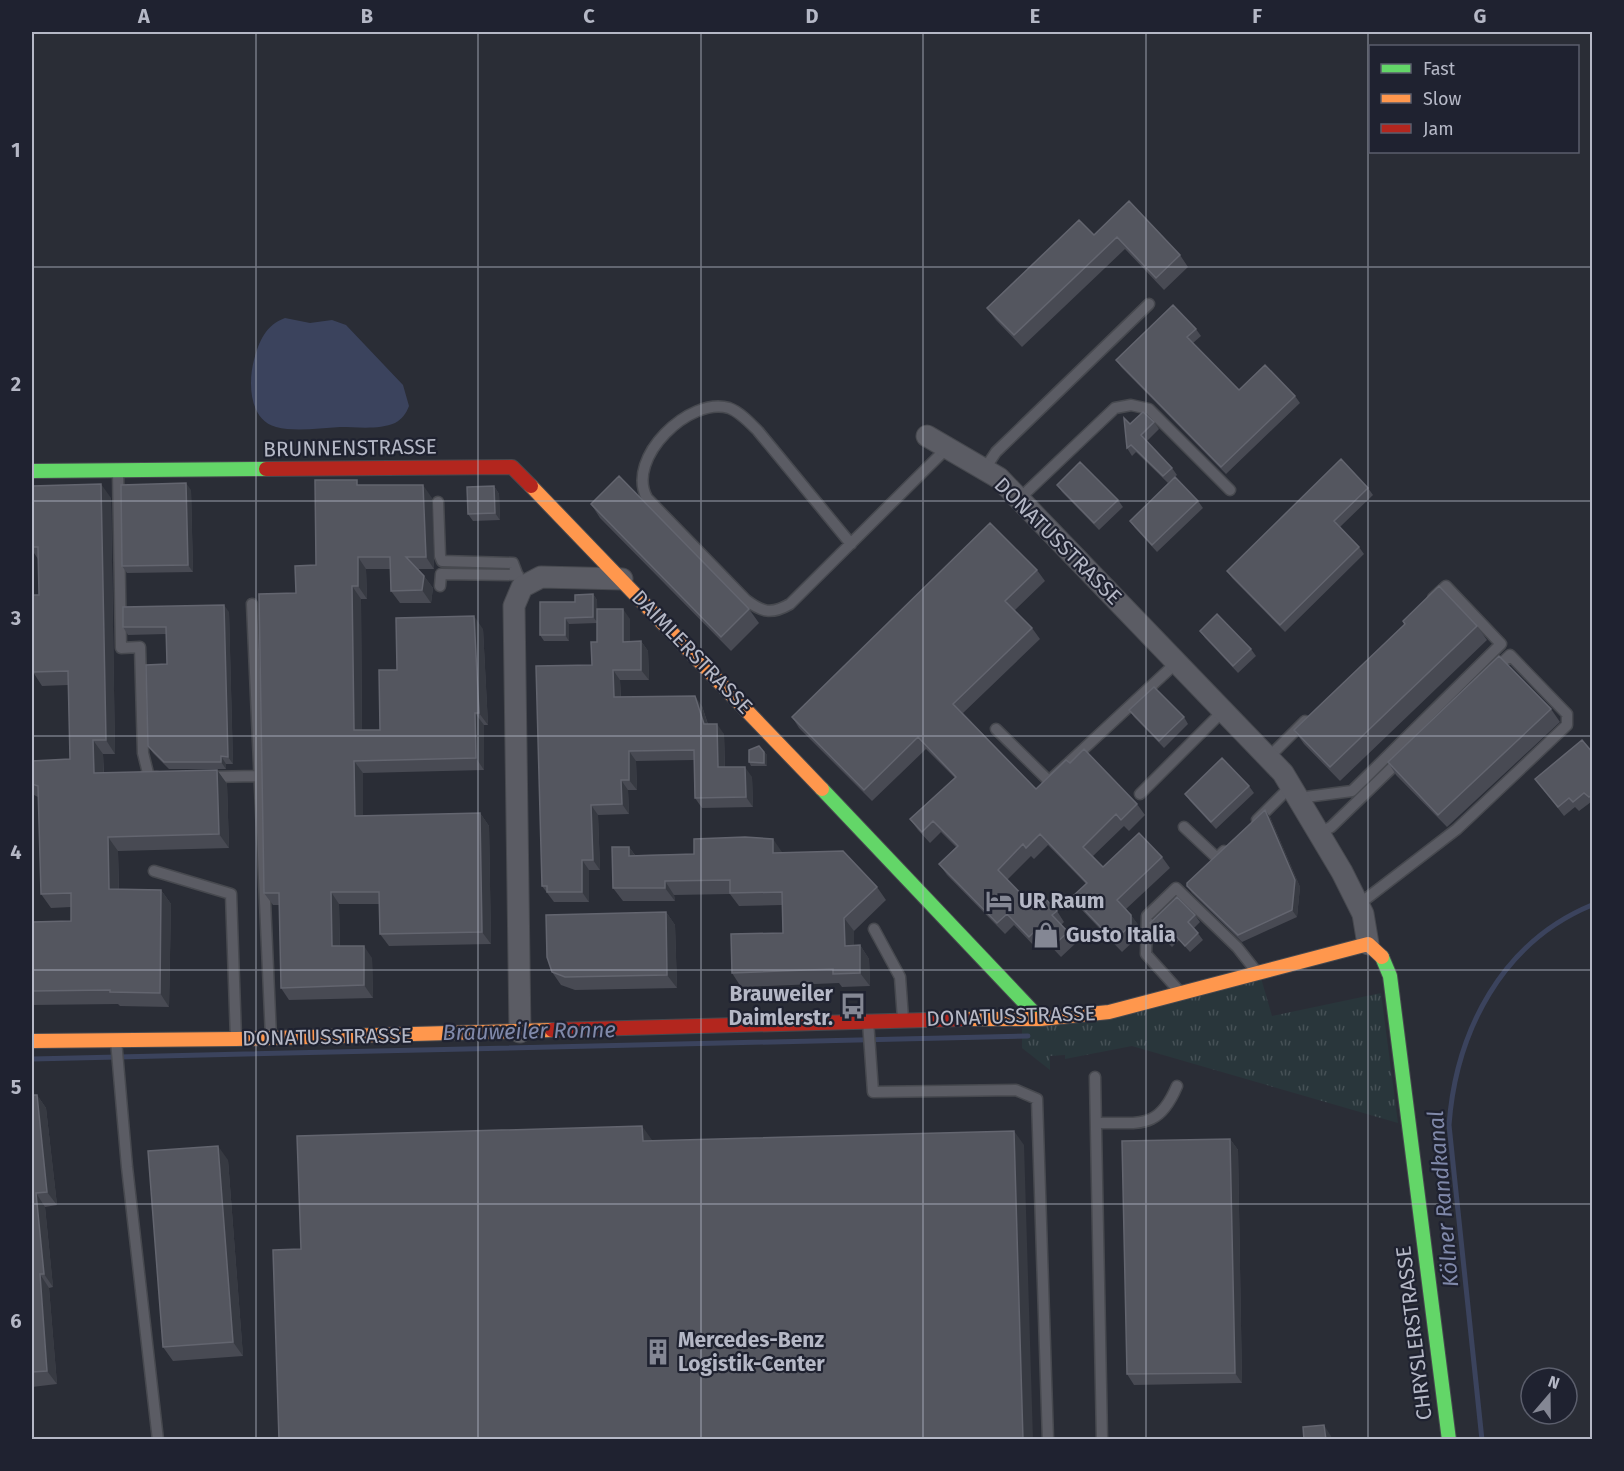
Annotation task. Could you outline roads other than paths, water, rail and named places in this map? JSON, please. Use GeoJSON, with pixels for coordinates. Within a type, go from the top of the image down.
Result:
{"type":"FeatureCollection","features":[{"type":"Feature","properties":{"kind":"street","name":"DONATUSSTRASSE"},"geometry":{"type":"LineString","coordinates":[[32,1041],[116,1044],[903,1019],[1040,1019],[1109,1012],[1368,944],[1363,914],[1359,905],[1295,792],[1268,758],[999,478],[927,436]]}},
{"type":"Feature","properties":{"kind":"street","name":"BRUNNENSTRASSE"},"geometry":{"type":"LineString","coordinates":[[32,471],[512,467],[622,579]]}},
{"type":"Feature","properties":{"kind":"street","name":"DAIMLERSTRASSE"},"geometry":{"type":"LineString","coordinates":[[520,581],[541,577],[622,579],[1040,1019]]}},
{"type":"Feature","properties":{"kind":"street"},"geometry":{"type":"LineString","coordinates":[[520,581],[514,606],[520,1032]]}},
{"type":"Feature","properties":{"kind":"street","name":"CHRYSLERSTRASSE"},"geometry":{"type":"LineString","coordinates":[[1368,944],[1385,960],[1389,976],[1449,1440]]}},
{"type":"Feature","properties":{"kind":"lane"},"geometry":{"type":"LineString","coordinates":[[984,470],[996,452],[1149,304]]}},
{"type":"Feature","properties":{"kind":"lane"},"geometry":{"type":"LineString","coordinates":[[1019,499],[1115,408],[1131,405],[1149,409],[1230,490]]}},
{"type":"Feature","properties":{"kind":"lane"},"geometry":{"type":"LineString","coordinates":[[851,543],[758,431],[729,408],[713,407],[691,414],[656,442],[645,460],[642,482],[647,498],[746,600],[759,610],[771,613],[790,604],[947,448]]}},
{"type":"Feature","properties":{"kind":"lane"},"geometry":{"type":"LineString","coordinates":[[118,472],[121,648],[141,646],[143,753],[149,777],[171,777]]}},
{"type":"Feature","properties":{"kind":"lane"},"geometry":{"type":"LineString","coordinates":[[438,502],[442,561],[513,563],[520,581],[441,574],[440,586]]}},
{"type":"Feature","properties":{"kind":"lane"},"geometry":{"type":"LineString","coordinates":[[1250,826],[1295,792],[1352,791],[1501,644],[1446,586],[1420,610]]}},
{"type":"Feature","properties":{"kind":"lane"},"geometry":{"type":"LineString","coordinates":[[252,604],[271,1038]]}},
{"type":"Feature","properties":{"kind":"lane"},"geometry":{"type":"LineString","coordinates":[[1359,905],[1457,829],[1567,725],[1567,714],[1510,655],[1484,680]]}},
{"type":"Feature","properties":{"kind":"lane"},"geometry":{"type":"LineString","coordinates":[[996,729],[1049,781],[1176,663]]}},
{"type":"Feature","properties":{"kind":"lane"},"geometry":{"type":"LineString","coordinates":[[1268,758],[1317,710]]}},
{"type":"Feature","properties":{"kind":"lane"},"geometry":{"type":"LineString","coordinates":[[1140,794],[1223,711]]}},
{"type":"Feature","properties":{"kind":"lane"},"geometry":{"type":"LineString","coordinates":[[1319,833],[1331,827],[1407,753]]}},
{"type":"Feature","properties":{"kind":"lane"},"geometry":{"type":"LineString","coordinates":[[193,777],[260,776]]}},
{"type":"Feature","properties":{"kind":"lane"},"geometry":{"type":"LineString","coordinates":[[1184,827],[1216,858],[1233,842]]}},
{"type":"Feature","properties":{"kind":"lane"},"geometry":{"type":"LineString","coordinates":[[154,871],[231,894],[236,1039]]}},
{"type":"Feature","properties":{"kind":"lane"},"geometry":{"type":"LineString","coordinates":[[1180,993],[1146,954],[1147,916],[1176,888],[1237,947],[1257,972]]}},
{"type":"Feature","properties":{"kind":"lane"},"geometry":{"type":"LineString","coordinates":[[874,929],[900,977],[903,1019]]}},
{"type":"Feature","properties":{"kind":"lane"},"geometry":{"type":"LineString","coordinates":[[868,1020],[873,1092],[1017,1089],[1037,1099],[1048,1440]]}},
{"type":"Feature","properties":{"kind":"lane"},"geometry":{"type":"LineString","coordinates":[[116,1044],[158,1440]]}},
{"type":"Feature","properties":{"kind":"lane"},"geometry":{"type":"LineString","coordinates":[[1095,1077],[1102,1440]]}},
{"type":"Feature","properties":{"kind":"lane"},"geometry":{"type":"LineString","coordinates":[[1097,1123],[1142,1122],[1160,1116],[1177,1086]]}},
{"type":"Feature","properties":{"kind":"water"},"geometry":{"type":"Polygon","coordinates":[[[285,318],[310,323],[332,320],[346,325],[403,385],[409,406],[404,416],[395,423],[375,427],[291,429],[267,423],[260,417],[253,399],[252,369],[264,334],[278,321],[285,318]]]}},
{"type":"Feature","properties":{"kind":"waterway","name":"Kölner Randkanal"},"geometry":{"type":"LineString","coordinates":[[1482,1440],[1449,1125],[1453,1090],[1474,1024],[1489,994],[1509,966],[1533,942],[1560,921],[1592,905]]}},
{"type":"Feature","properties":{"kind":"waterway","name":"Brauweiler Ronne"},"geometry":{"type":"LineString","coordinates":[[32,1059],[1028,1036]]}},
{"type":"Feature","properties":{"kind":"place","name":"UR Raum"},"geometry":{"type":"Point","coordinates":[999,901]}},
{"type":"Feature","properties":{"kind":"place","name":"Gusto Italia"},"geometry":{"type":"Point","coordinates":[1046,935]}},
{"type":"Feature","properties":{"kind":"place","name":"Brauweiler Daimlerstr."},"geometry":{"type":"Point","coordinates":[853,1006]}},
{"type":"Feature","properties":{"kind":"place","name":"Mercedes-Benz Logistik-Center"},"geometry":{"type":"Point","coordinates":[658,1352]}}]}
